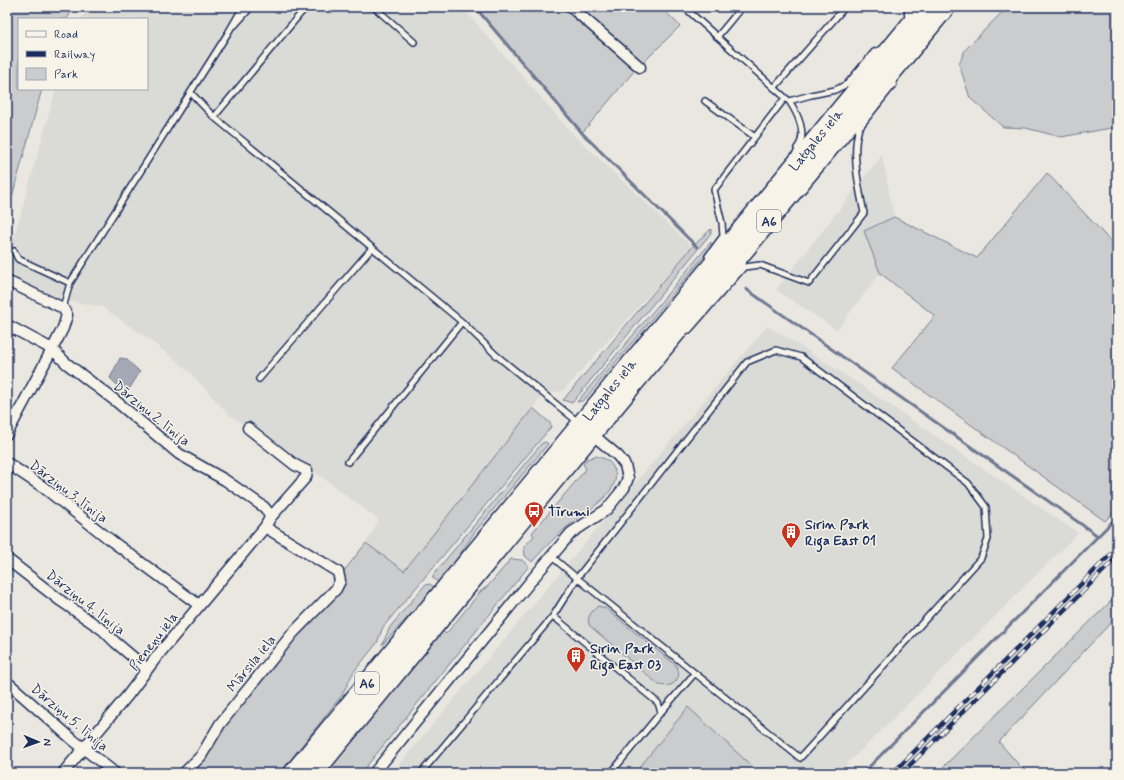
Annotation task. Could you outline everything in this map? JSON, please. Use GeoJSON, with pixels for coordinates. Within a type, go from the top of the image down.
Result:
{"type":"FeatureCollection","features":[{"type":"Feature","properties":{"kind":"highway","name":"Latgales iela"},"geometry":{"type":"LineString","coordinates":[[917,36],[925,7]]}},
{"type":"Feature","properties":{"kind":"highway","name":"Latgales iela"},"geometry":{"type":"LineString","coordinates":[[293,773],[586,429],[652,367],[917,36],[946,7]]}},
{"type":"Feature","properties":{"kind":"highway","name":"Latgales iela"},"geometry":{"type":"LineString","coordinates":[[314,773],[441,624],[586,429],[670,311],[767,199],[896,43],[917,36]]}},
{"type":"Feature","properties":{"kind":"street"},"geometry":{"type":"LineString","coordinates":[[571,7],[640,67]]}},
{"type":"Feature","properties":{"kind":"street"},"geometry":{"type":"LineString","coordinates":[[7,281],[63,308],[66,314],[63,328],[7,434]]}},
{"type":"Feature","properties":{"kind":"street","name":"Dārziņu 2. līnija"},"geometry":{"type":"LineString","coordinates":[[7,325],[52,349],[66,363],[117,402],[179,454],[225,480],[251,498],[268,512],[268,522],[338,572]]}},
{"type":"Feature","properties":{"kind":"street","name":"Pieneņu iela"},"geometry":{"type":"LineString","coordinates":[[63,773],[199,605],[306,477],[307,471],[295,464],[248,428]]}},
{"type":"Feature","properties":{"kind":"street"},"geometry":{"type":"LineString","coordinates":[[374,773],[571,533],[606,510],[624,488],[628,478],[625,465],[618,456],[586,429]]}},
{"type":"Feature","properties":{"kind":"street","name":"Dārziņu 3. līnija"},"geometry":{"type":"LineString","coordinates":[[7,463],[43,487],[113,542],[199,605]]}},
{"type":"Feature","properties":{"kind":"street","name":"Dārziņu 4. līnija"},"geometry":{"type":"LineString","coordinates":[[7,559],[61,601],[103,630],[115,642],[148,669]]}},
{"type":"Feature","properties":{"kind":"street","name":"Mārsila iela"},"geometry":{"type":"LineString","coordinates":[[184,773],[201,756],[220,724],[293,633],[336,589],[340,581],[338,572]]}},
{"type":"Feature","properties":{"kind":"street","name":"Dārziņu 5. līnija"},"geometry":{"type":"LineString","coordinates":[[7,682],[115,773]]}},
{"type":"Feature","properties":{"kind":"lane"},"geometry":{"type":"LineString","coordinates":[[63,308],[70,283],[191,93],[243,7]]}},
{"type":"Feature","properties":{"kind":"lane"},"geometry":{"type":"LineString","coordinates":[[228,33],[251,7]]}},
{"type":"Feature","properties":{"kind":"lane"},"geometry":{"type":"LineString","coordinates":[[214,117],[306,7]]}},
{"type":"Feature","properties":{"kind":"lane"},"geometry":{"type":"LineString","coordinates":[[374,7],[414,42]]}},
{"type":"Feature","properties":{"kind":"lane"},"geometry":{"type":"LineString","coordinates":[[684,7],[774,88],[796,110],[800,119],[802,132],[800,144],[792,155]]}},
{"type":"Feature","properties":{"kind":"lane"},"geometry":{"type":"LineString","coordinates":[[717,37],[742,7]]}},
{"type":"Feature","properties":{"kind":"lane"},"geometry":{"type":"LineString","coordinates":[[774,88],[845,7]]}},
{"type":"Feature","properties":{"kind":"lane"},"geometry":{"type":"LineString","coordinates":[[907,7],[917,36]]}},
{"type":"Feature","properties":{"kind":"lane"},"geometry":{"type":"LineString","coordinates":[[706,258],[723,236],[722,223],[714,190],[755,137],[787,100],[835,90],[847,84],[874,52],[896,43]]}},
{"type":"Feature","properties":{"kind":"lane","name":"Latgales iela"},"geometry":{"type":"LineString","coordinates":[[684,336],[744,267],[760,265],[809,284],[864,213],[855,145],[859,128],[896,81]]}},
{"type":"Feature","properties":{"kind":"lane"},"geometry":{"type":"LineString","coordinates":[[191,93],[214,117],[462,322],[496,355],[586,429]]}},
{"type":"Feature","properties":{"kind":"lane"},"geometry":{"type":"LineString","coordinates":[[705,101],[755,137]]}},
{"type":"Feature","properties":{"kind":"lane"},"geometry":{"type":"LineString","coordinates":[[767,199],[776,177]]}},
{"type":"Feature","properties":{"kind":"lane"},"geometry":{"type":"LineString","coordinates":[[258,379],[372,248]]}},
{"type":"Feature","properties":{"kind":"lane"},"geometry":{"type":"LineString","coordinates":[[14,251],[18,259],[70,283]]}},
{"type":"Feature","properties":{"kind":"lane"},"geometry":{"type":"LineString","coordinates":[[348,462],[462,322]]}},
{"type":"Feature","properties":{"kind":"lane"},"geometry":{"type":"LineString","coordinates":[[421,773],[554,616],[577,578],[747,362],[776,350],[801,357],[968,483],[986,507],[988,539],[981,558],[800,758],[577,578],[551,556]]}},
{"type":"Feature","properties":{"kind":"lane"},"geometry":{"type":"LineString","coordinates":[[554,616],[658,702],[661,712]]}},
{"type":"Feature","properties":{"kind":"lane"},"geometry":{"type":"LineString","coordinates":[[611,773],[695,673]]}},
{"type":"Feature","properties":{"kind":"shaded area"},"geometry":{"type":"Polygon","coordinates":[[[89,7],[462,7],[570,131],[692,247],[563,391],[544,394],[404,571],[366,543],[379,520],[311,469],[228,414],[189,371],[146,337],[102,307],[65,301],[16,280],[8,259],[56,90],[148,90],[148,18],[82,18],[89,7]]]}},
{"type":"Feature","properties":{"kind":"shaded area"},"geometry":{"type":"Polygon","coordinates":[[[882,155],[894,217],[864,231],[880,273],[837,330],[776,290],[882,155]]]}},
{"type":"Feature","properties":{"kind":"shaded area"},"geometry":{"type":"Polygon","coordinates":[[[767,326],[787,337],[865,388],[1078,533],[878,734],[837,773],[759,773],[688,708],[635,773],[392,773],[767,326]]]}},
{"type":"Feature","properties":{"kind":"shaded area"},"geometry":{"type":"Polygon","coordinates":[[[120,358],[126,359],[140,372],[126,394],[110,378],[120,358]]]}},
{"type":"Feature","properties":{"kind":"green space"},"geometry":{"type":"Polygon","coordinates":[[[7,7],[74,7],[68,18],[18,18],[18,90],[42,90],[7,215],[7,7]]]}},
{"type":"Feature","properties":{"kind":"green space"},"geometry":{"type":"Polygon","coordinates":[[[475,7],[561,7],[635,70],[582,133],[475,7]]]}},
{"type":"Feature","properties":{"kind":"green space"},"geometry":{"type":"Polygon","coordinates":[[[577,7],[661,7],[680,26],[642,64],[577,7]]]}},
{"type":"Feature","properties":{"kind":"green space"},"geometry":{"type":"Polygon","coordinates":[[[1007,7],[1117,7],[1117,127],[1061,137],[1026,128],[1003,127],[970,98],[959,64],[965,50],[1007,7]]]}},
{"type":"Feature","properties":{"kind":"green space"},"geometry":{"type":"Polygon","coordinates":[[[1047,173],[1116,247],[1117,246],[1117,509],[1105,521],[892,368],[935,316],[880,273],[864,231],[894,217],[977,258],[1047,173]]]}},
{"type":"Feature","properties":{"kind":"green space"},"geometry":{"type":"Polygon","coordinates":[[[711,229],[711,233],[572,403],[563,400],[692,247],[711,229]]]}},
{"type":"Feature","properties":{"kind":"green space"},"geometry":{"type":"Polygon","coordinates":[[[711,242],[711,248],[586,398],[577,402],[711,242]]]}},
{"type":"Feature","properties":{"kind":"green space"},"geometry":{"type":"Polygon","coordinates":[[[533,408],[550,423],[551,427],[383,627],[377,643],[353,673],[342,695],[280,773],[185,773],[366,543],[404,571],[533,408]]]}},
{"type":"Feature","properties":{"kind":"green space"},"geometry":{"type":"Polygon","coordinates":[[[546,442],[548,444],[474,533],[451,568],[439,583],[433,578],[433,575],[542,443],[546,442]]]}},
{"type":"Feature","properties":{"kind":"green space"},"geometry":{"type":"Polygon","coordinates":[[[595,456],[607,460],[611,463],[614,469],[616,477],[609,493],[546,546],[532,562],[525,556],[524,547],[534,536],[532,533],[586,469],[583,464],[587,459],[595,456]]]}},
{"type":"Feature","properties":{"kind":"green space"},"geometry":{"type":"Polygon","coordinates":[[[511,559],[522,560],[529,566],[361,773],[325,773],[442,631],[446,634],[481,591],[488,586],[511,559]]]}},
{"type":"Feature","properties":{"kind":"green space"},"geometry":{"type":"Polygon","coordinates":[[[430,584],[435,588],[382,645],[390,627],[425,585],[430,584]]]}},
{"type":"Feature","properties":{"kind":"green space"},"geometry":{"type":"Polygon","coordinates":[[[1117,595],[1117,616],[999,742],[1026,773],[937,773],[1117,595]]]}},
{"type":"Feature","properties":{"kind":"green space"},"geometry":{"type":"Polygon","coordinates":[[[598,606],[605,608],[677,666],[679,674],[676,681],[666,686],[659,685],[590,626],[588,620],[589,617],[598,606]]]}},
{"type":"Feature","properties":{"kind":"green space"},"geometry":{"type":"Polygon","coordinates":[[[688,707],[759,773],[635,773],[688,707]]]}},
{"type":"Feature","properties":{"kind":"waterway"},"geometry":{"type":"LineString","coordinates":[[475,7],[582,133],[697,247]]}},
{"type":"Feature","properties":{"kind":"waterway"},"geometry":{"type":"LineString","coordinates":[[746,289],[1098,536]]}},
{"type":"Feature","properties":{"kind":"waterway"},"geometry":{"type":"LineString","coordinates":[[863,773],[1117,517]]}},
{"type":"Feature","properties":{"kind":"railway"},"geometry":{"type":"LineString","coordinates":[[893,773],[1117,548]]}},
{"type":"Feature","properties":{"kind":"railway"},"geometry":{"type":"LineString","coordinates":[[902,773],[1117,557]]}},
{"type":"Feature","properties":{"kind":"place","name":"Tīrumi"},"geometry":{"type":"Point","coordinates":[534,528]}},
{"type":"Feature","properties":{"kind":"place","name":"Sirin Park Riga East 01"},"geometry":{"type":"Point","coordinates":[791,549]}},
{"type":"Feature","properties":{"kind":"place","name":"Sirin Park Riga East 03"},"geometry":{"type":"Point","coordinates":[576,673]}}]}
